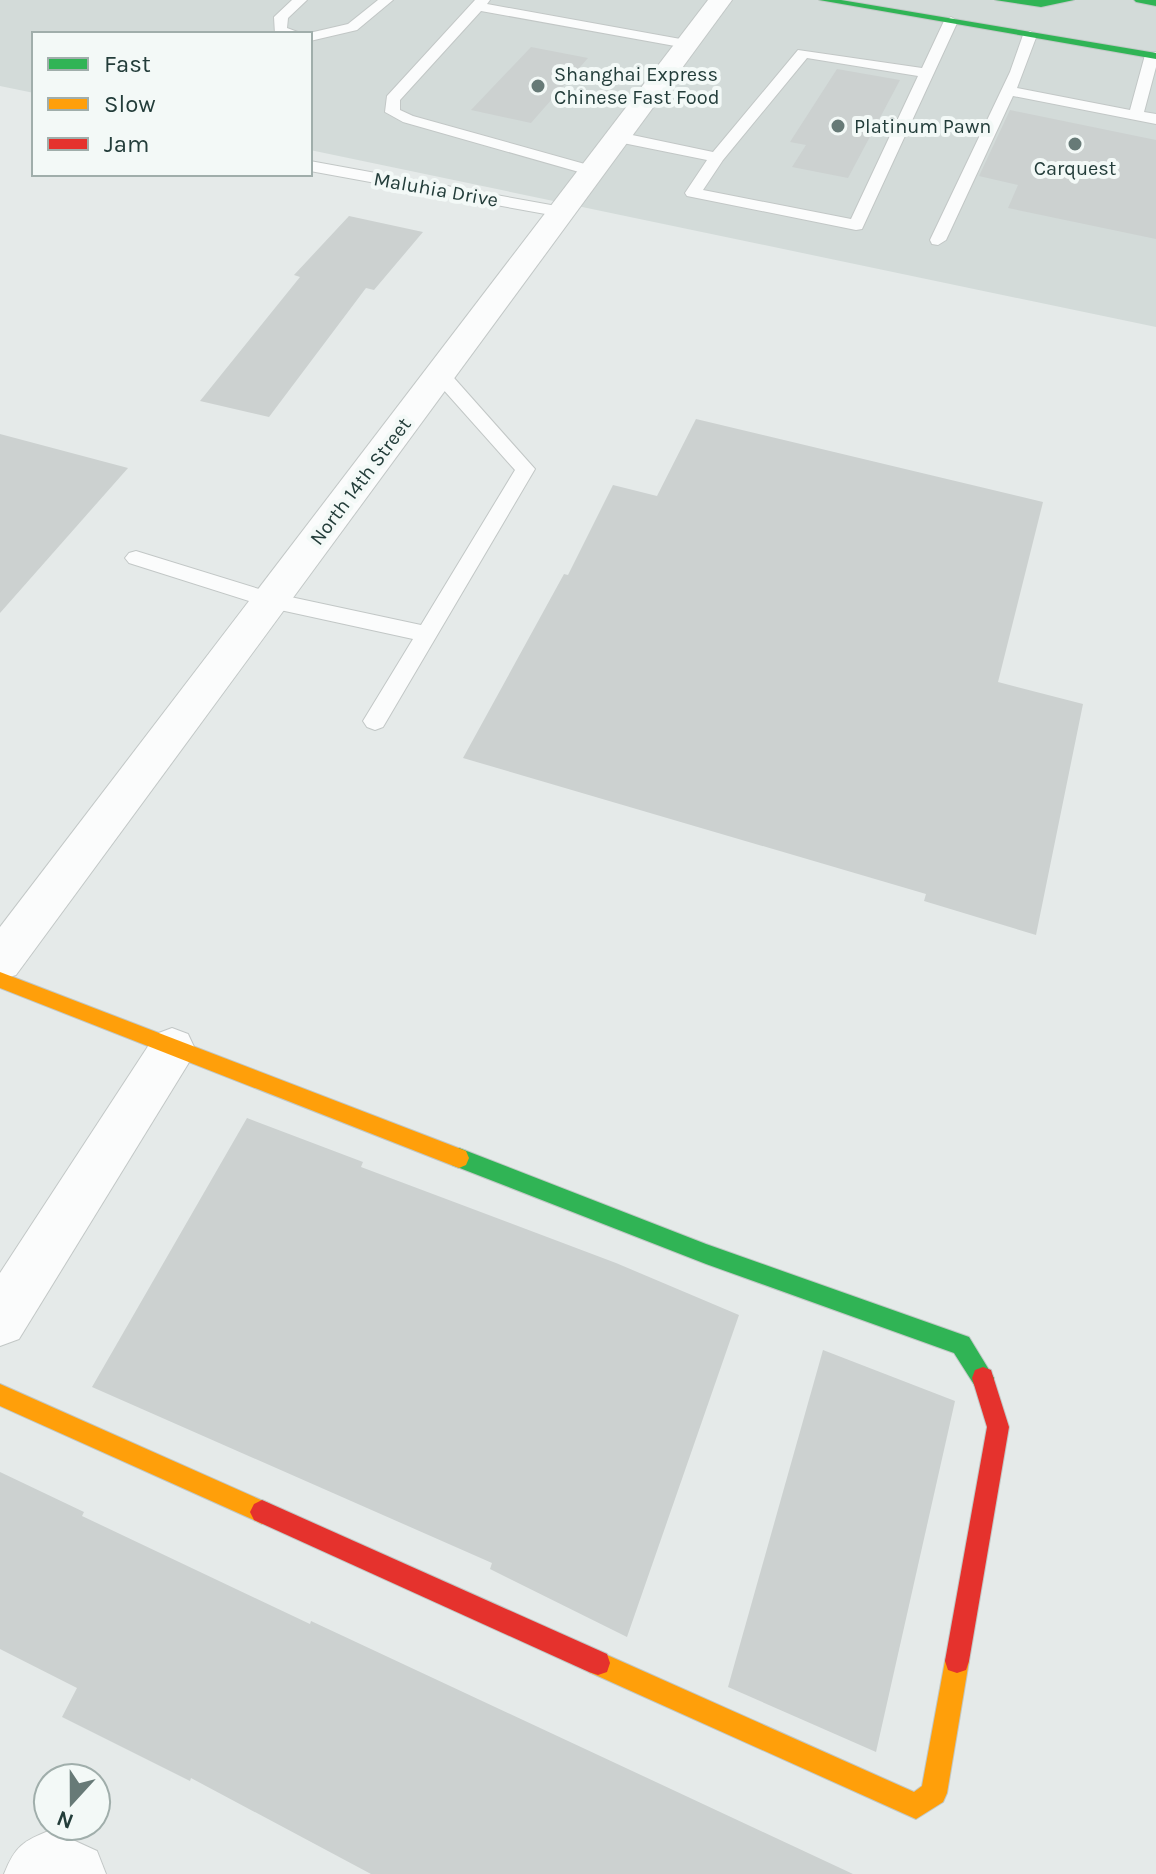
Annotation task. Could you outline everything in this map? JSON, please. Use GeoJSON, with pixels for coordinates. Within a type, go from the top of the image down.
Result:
{"type":"FeatureCollection","features":[{"type":"Feature","properties":{"kind":"street","name":"North 14th Street"},"geometry":{"type":"LineString","coordinates":[[0,961],[720,0]]}},
{"type":"Feature","properties":{"kind":"street"},"geometry":{"type":"LineString","coordinates":[[824,0],[1154,56]]}},
{"type":"Feature","properties":{"kind":"street"},"geometry":{"type":"LineString","coordinates":[[1000,0],[1041,4],[1069,0]]}},
{"type":"Feature","properties":{"kind":"street"},"geometry":{"type":"LineString","coordinates":[[1139,0],[1156,3]]}},
{"type":"Feature","properties":{"kind":"street"},"geometry":{"type":"LineString","coordinates":[[0,980],[706,1254],[961,1345],[983,1377],[998,1427],[934,1793],[916,1806],[0,1395]]}},
{"type":"Feature","properties":{"kind":"street"},"geometry":{"type":"LineString","coordinates":[[0,1320],[172,1049]]}},
{"type":"Feature","properties":{"kind":"street"},"geometry":{"type":"LineString","coordinates":[[36,1874],[51,1862],[74,1874]]}},
{"type":"Feature","properties":{"kind":"lane"},"geometry":{"type":"LineString","coordinates":[[285,32],[280,31],[281,17],[300,0]]}},
{"type":"Feature","properties":{"kind":"lane"},"geometry":{"type":"LineString","coordinates":[[312,37],[337,34],[363,23],[386,0]]}},
{"type":"Feature","properties":{"kind":"lane"},"geometry":{"type":"LineString","coordinates":[[593,171],[408,119],[393,112],[392,99],[480,3],[686,44]]}},
{"type":"Feature","properties":{"kind":"lane"},"geometry":{"type":"LineString","coordinates":[[928,73],[803,53],[717,157],[693,193],[856,225],[928,73],[951,21]]}},
{"type":"Feature","properties":{"kind":"lane"},"geometry":{"type":"LineString","coordinates":[[319,53],[337,34]]}},
{"type":"Feature","properties":{"kind":"lane"},"geometry":{"type":"LineString","coordinates":[[938,240],[1008,91],[1030,35]]}},
{"type":"Feature","properties":{"kind":"lane"},"geometry":{"type":"LineString","coordinates":[[1136,115],[1154,56]]}},
{"type":"Feature","properties":{"kind":"lane"},"geometry":{"type":"LineString","coordinates":[[1008,91],[1156,119]]}},
{"type":"Feature","properties":{"kind":"lane"},"geometry":{"type":"LineString","coordinates":[[618,137],[717,157]]}},
{"type":"Feature","properties":{"kind":"lane","name":"Maluhia Drive"},"geometry":{"type":"LineString","coordinates":[[312,166],[562,212]]}},
{"type":"Feature","properties":{"kind":"lane"},"geometry":{"type":"LineString","coordinates":[[375,721],[525,469],[440,374]]}},
{"type":"Feature","properties":{"kind":"lane"},"geometry":{"type":"LineString","coordinates":[[136,558],[271,600],[427,634]]}},
{"type":"Feature","properties":{"kind":"shaded area"},"geometry":{"type":"Polygon","coordinates":[[[0,0],[1156,0],[1156,327],[312,150],[312,32],[32,32],[32,93],[0,86],[0,0]]]}},
{"type":"Feature","properties":{"kind":"building","name":"Shanghai Express Chinese Fast Food"},"geometry":{"type":"Polygon","coordinates":[[[531,47],[588,58],[531,123],[471,110],[531,47]]]}},
{"type":"Feature","properties":{"kind":"building","name":"Platinum Pawn"},"geometry":{"type":"Polygon","coordinates":[[[837,69],[900,80],[848,178],[792,167],[806,145],[790,142],[837,69]]]}},
{"type":"Feature","properties":{"kind":"building"},"geometry":{"type":"Polygon","coordinates":[[[1010,110],[1156,140],[1156,239],[1008,208],[1018,185],[979,176],[1010,110]]]}},
{"type":"Feature","properties":{"kind":"building"},"geometry":{"type":"Polygon","coordinates":[[[349,216],[423,232],[374,290],[366,288],[269,417],[200,401],[300,277],[294,275],[349,216]]]}},
{"type":"Feature","properties":{"kind":"building"},"geometry":{"type":"Polygon","coordinates":[[[696,419],[1043,502],[998,682],[1083,704],[1036,935],[924,901],[926,894],[463,758],[564,574],[568,575],[613,485],[657,496],[696,419]]]}},
{"type":"Feature","properties":{"kind":"building"},"geometry":{"type":"Polygon","coordinates":[[[0,434],[128,468],[0,613],[0,434]]]}},
{"type":"Feature","properties":{"kind":"building"},"geometry":{"type":"Polygon","coordinates":[[[247,1118],[363,1162],[361,1167],[616,1263],[739,1315],[627,1637],[490,1569],[492,1563],[92,1387],[247,1118]]]}},
{"type":"Feature","properties":{"kind":"building"},"geometry":{"type":"Polygon","coordinates":[[[823,1350],[955,1401],[876,1752],[728,1687],[823,1350]]]}},
{"type":"Feature","properties":{"kind":"building"},"geometry":{"type":"Polygon","coordinates":[[[0,1472],[84,1512],[82,1516],[310,1624],[311,1621],[853,1874],[371,1874],[191,1778],[190,1781],[62,1717],[77,1688],[0,1649],[0,1472]]]}},
{"type":"Feature","properties":{"kind":"traffic: fast"},"geometry":{"type":"LineString","coordinates":[[824,0],[1156,56]]}},
{"type":"Feature","properties":{"kind":"traffic: fast"},"geometry":{"type":"LineString","coordinates":[[1000,0],[1041,4],[1069,0]]}},
{"type":"Feature","properties":{"kind":"traffic: fast"},"geometry":{"type":"LineString","coordinates":[[1139,0],[1156,3]]}},
{"type":"Feature","properties":{"kind":"traffic: fast"},"geometry":{"type":"LineString","coordinates":[[459,1158],[706,1254],[961,1345],[983,1378]]}},
{"type":"Feature","properties":{"kind":"traffic: slow"},"geometry":{"type":"LineString","coordinates":[[0,980],[459,1158]]}},
{"type":"Feature","properties":{"kind":"traffic: slow"},"geometry":{"type":"LineString","coordinates":[[0,1395],[262,1512]]}},
{"type":"Feature","properties":{"kind":"traffic: slow"},"geometry":{"type":"LineString","coordinates":[[598,1663],[916,1806],[934,1793],[957,1661]]}},
{"type":"Feature","properties":{"kind":"traffic: jam"},"geometry":{"type":"LineString","coordinates":[[957,1661],[998,1427],[983,1378]]}},
{"type":"Feature","properties":{"kind":"traffic: jam"},"geometry":{"type":"LineString","coordinates":[[262,1512],[598,1663]]}},
{"type":"Feature","properties":{"kind":"place","name":"Shanghai Express Chinese Fast Food"},"geometry":{"type":"Point","coordinates":[538,86]}},
{"type":"Feature","properties":{"kind":"place","name":"Platinum Pawn"},"geometry":{"type":"Point","coordinates":[838,126]}},
{"type":"Feature","properties":{"kind":"place","name":"Carquest"},"geometry":{"type":"Point","coordinates":[1075,144]}}]}
